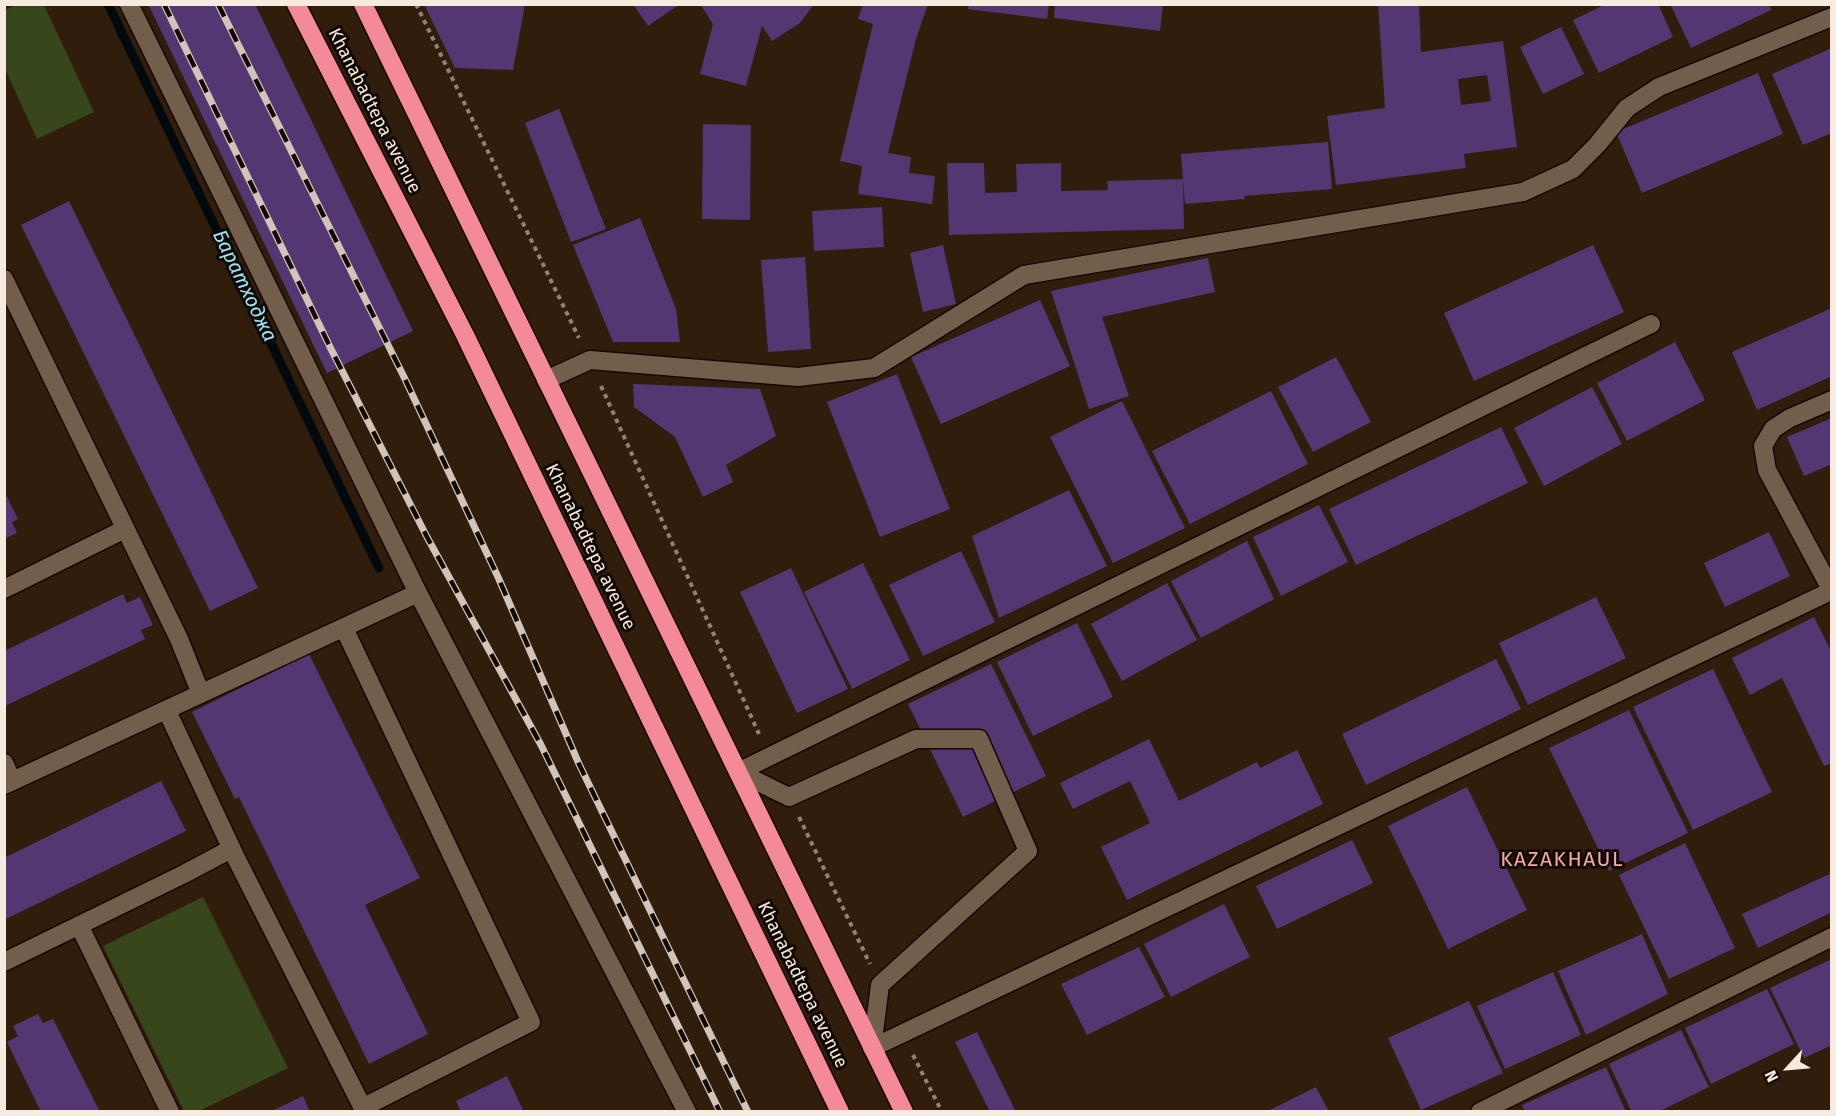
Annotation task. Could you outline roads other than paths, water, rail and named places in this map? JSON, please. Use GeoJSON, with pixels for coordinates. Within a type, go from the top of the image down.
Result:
{"type":"FeatureCollection","features":[{"type":"Feature","properties":{"kind":"highway","name":"Khanabadtepa avenue"},"geometry":{"type":"LineString","coordinates":[[296,4],[465,335],[840,1112]]}},
{"type":"Feature","properties":{"kind":"highway","name":"Khanabadtepa avenue"},"geometry":{"type":"LineString","coordinates":[[363,4],[904,1112]]}},
{"type":"Feature","properties":{"kind":"street"},"geometry":{"type":"LineString","coordinates":[[129,4],[410,597],[687,1112]]}},
{"type":"Feature","properties":{"kind":"street"},"geometry":{"type":"LineString","coordinates":[[546,380],[590,360],[798,377],[874,368],[1024,275],[1523,192],[1573,169],[1597,145],[1627,108],[1659,87],[1832,17]]}},
{"type":"Feature","properties":{"kind":"street"},"geometry":{"type":"LineString","coordinates":[[4,279],[179,639],[201,694]]}},
{"type":"Feature","properties":{"kind":"street"},"geometry":{"type":"LineString","coordinates":[[738,772],[1651,324]]}},
{"type":"Feature","properties":{"kind":"street"},"geometry":{"type":"LineString","coordinates":[[872,1048],[1831,591],[1767,470],[1763,446],[1773,429],[1790,417],[1832,400]]}},
{"type":"Feature","properties":{"kind":"street"},"geometry":{"type":"LineString","coordinates":[[4,589],[125,529]]}},
{"type":"Feature","properties":{"kind":"street"},"geometry":{"type":"LineString","coordinates":[[4,763],[8,783],[410,597]]}},
{"type":"Feature","properties":{"kind":"street"},"geometry":{"type":"LineString","coordinates":[[167,711],[231,849],[364,1110],[531,1022],[344,628]]}},
{"type":"Feature","properties":{"kind":"street"},"geometry":{"type":"LineString","coordinates":[[738,772],[789,797],[916,739],[979,739],[1028,851],[880,985],[872,1048]]}},
{"type":"Feature","properties":{"kind":"street"},"geometry":{"type":"LineString","coordinates":[[4,962],[231,849]]}},
{"type":"Feature","properties":{"kind":"street"},"geometry":{"type":"LineString","coordinates":[[79,925],[170,1112]]}},
{"type":"Feature","properties":{"kind":"street"},"geometry":{"type":"LineString","coordinates":[[1480,1112],[1832,937]]}},
{"type":"Feature","properties":{"kind":"waterway","name":"Баратходжа"},"geometry":{"type":"LineString","coordinates":[[108,4],[379,568]]}},
{"type":"Feature","properties":{"kind":"railway"},"geometry":{"type":"LineString","coordinates":[[164,4],[331,349],[427,537],[541,745],[720,1112]]}},
{"type":"Feature","properties":{"kind":"railway"},"geometry":{"type":"LineString","coordinates":[[218,4],[404,377],[498,577],[579,764],[748,1112]]}},
{"type":"Feature","properties":{"kind":"district","name":"KAZAKHAUL"},"geometry":{"type":"Point","coordinates":[1562,860]}}]}
